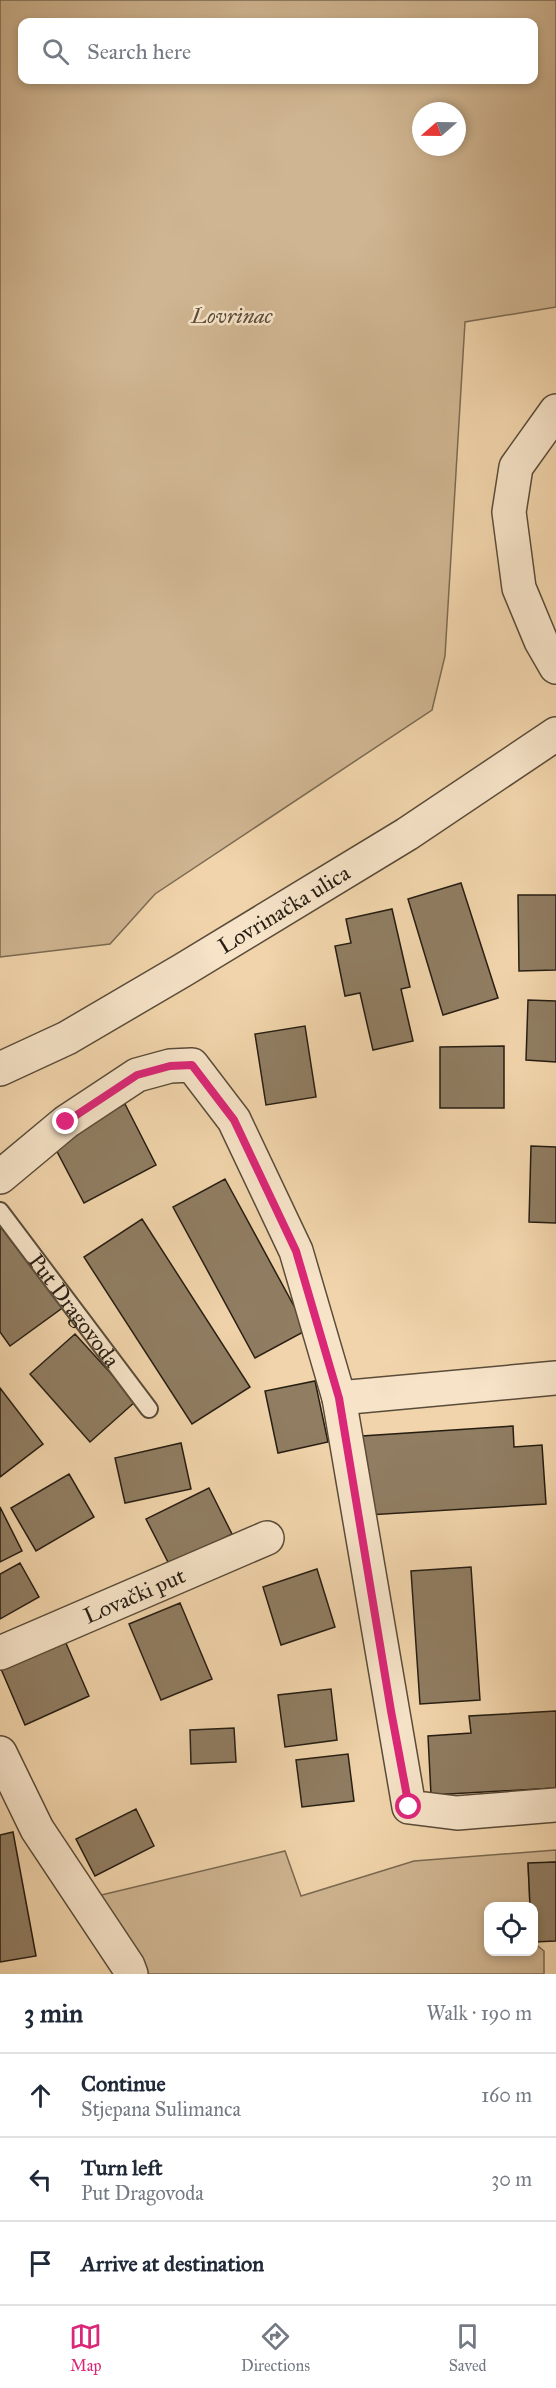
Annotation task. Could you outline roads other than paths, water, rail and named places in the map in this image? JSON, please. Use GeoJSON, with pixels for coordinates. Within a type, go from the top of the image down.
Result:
{"type":"FeatureCollection","features":[{"type":"Feature","properties":{"kind":"street"},"geometry":{"type":"LineString","coordinates":[[556,411],[516,467],[509,512],[519,588],[541,641],[556,667]]}},
{"type":"Feature","properties":{"kind":"street","name":"Lovrinačka ulica"},"geometry":{"type":"LineString","coordinates":[[0,1069],[66,1038],[183,970],[406,834],[556,734]]}},
{"type":"Feature","properties":{"kind":"street"},"geometry":{"type":"LineString","coordinates":[[0,1176],[66,1122],[137,1075],[170,1066],[192,1065],[234,1120],[296,1251],[339,1398],[409,1807],[457,1813],[556,1804]]}},
{"type":"Feature","properties":{"kind":"street"},"geometry":{"type":"LineString","coordinates":[[339,1398],[556,1378]]}},
{"type":"Feature","properties":{"kind":"street","name":"Lovački put"},"geometry":{"type":"LineString","coordinates":[[0,1653],[267,1539]]}},
{"type":"Feature","properties":{"kind":"street"},"geometry":{"type":"LineString","coordinates":[[0,1753],[37,1829],[128,1966],[131,1974]]}},
{"type":"Feature","properties":{"kind":"lane","name":"Put Dragovoda"},"geometry":{"type":"LineString","coordinates":[[0,1211],[149,1409]]}},
{"type":"Feature","properties":{"kind":"park label","name":"Lovrinac"},"geometry":{"type":"Point","coordinates":[232,315]}}]}
